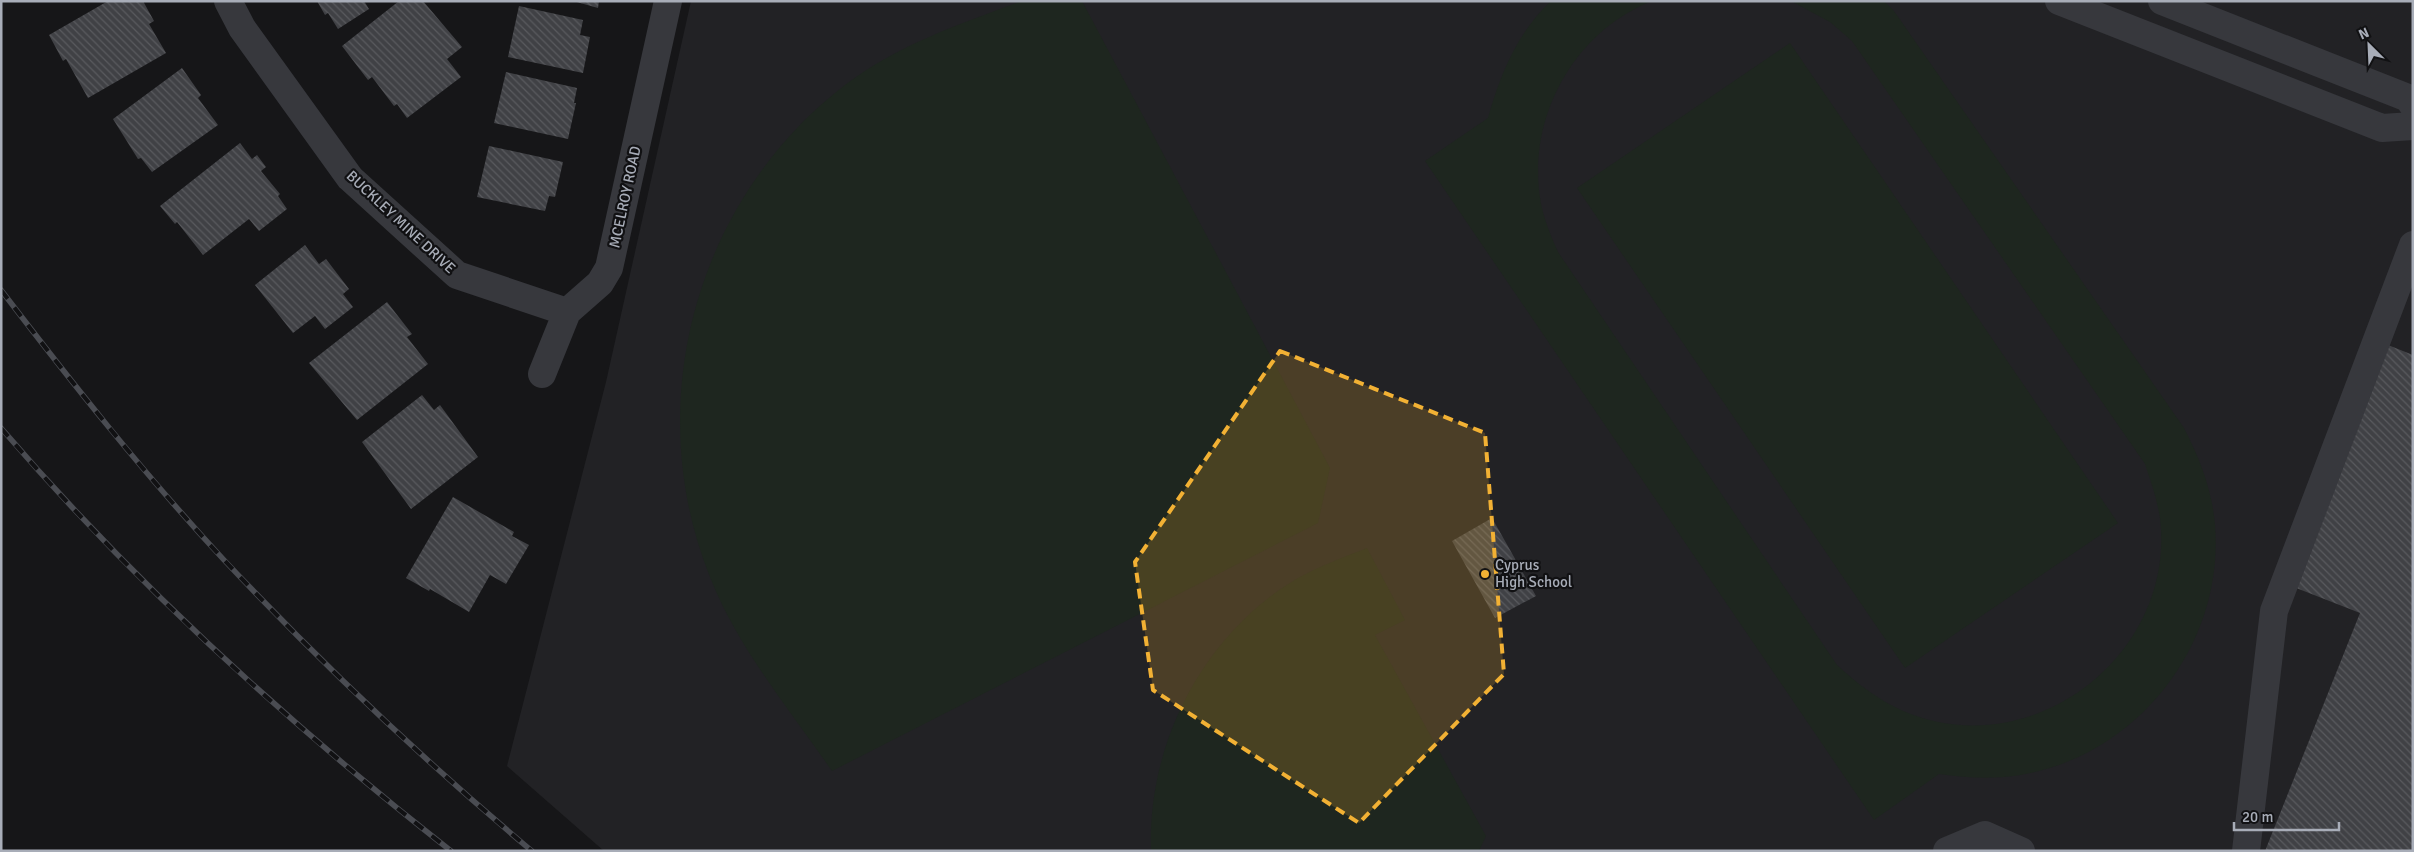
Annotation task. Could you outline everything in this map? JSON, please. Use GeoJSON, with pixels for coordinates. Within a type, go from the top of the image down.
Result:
{"type":"FeatureCollection","features":[{"type":"Feature","properties":{"kind":"street","name":"BUCKLEY MINE DRIVE"},"geometry":{"type":"LineString","coordinates":[[228,1],[242,28],[350,178],[457,275],[567,312]]}},
{"type":"Feature","properties":{"kind":"street","name":"MCELROY ROAD"},"geometry":{"type":"LineString","coordinates":[[542,374],[567,312],[600,283],[610,268],[668,1]]}},
{"type":"Feature","properties":{"kind":"street"},"geometry":{"type":"LineString","coordinates":[[2059,1],[2382,128],[2413,126]]}},
{"type":"Feature","properties":{"kind":"street"},"geometry":{"type":"LineString","coordinates":[[2162,1],[2408,98],[2413,105]]}},
{"type":"Feature","properties":{"kind":"street"},"geometry":{"type":"LineString","coordinates":[[2246,851],[2274,611],[2413,245]]}},
{"type":"Feature","properties":{"kind":"street"},"geometry":{"type":"LineString","coordinates":[[1948,851],[1985,835],[2021,851]]}},
{"type":"Feature","properties":{"kind":"highlighted area"},"geometry":{"type":"Polygon","coordinates":[[[1280,351],[1485,433],[1504,674],[1359,823],[1153,690],[1135,562],[1280,351]]]}},
{"type":"Feature","properties":{"kind":"shaded area","name":"Cyprus High School"},"geometry":{"type":"Polygon","coordinates":[[[691,1],[2413,1],[2413,851],[604,851],[507,766],[606,382],[691,1]]]}},
{"type":"Feature","properties":{"kind":"shaded area"},"geometry":{"type":"Polygon","coordinates":[[[1021,1],[1082,1],[1330,468],[1318,523],[832,771],[765,677],[735,629],[710,577],[690,511],[681,443],[683,375],[695,308],[718,245],[751,185],[794,132],[845,85],[886,58],[975,18],[1021,1]]]}},
{"type":"Feature","properties":{"kind":"shaded area"},"geometry":{"type":"Polygon","coordinates":[[[1551,1],[1652,1],[1624,15],[1600,33],[1579,55],[1562,80],[1550,108],[1541,137],[1538,167],[1541,205],[1558,252],[1837,665],[1871,693],[1909,714],[1938,722],[1983,725],[2025,718],[2065,700],[2100,675],[2128,643],[2149,605],[2160,563],[2160,518],[2156,497],[2145,464],[1852,41],[1830,22],[1791,1],[1884,1],[1894,11],[2184,428],[2204,475],[2211,499],[2215,525],[2214,571],[2204,616],[2186,657],[2160,694],[2128,725],[2091,751],[2049,768],[1996,778],[1939,774],[1874,820],[1425,161],[1488,118],[1498,86],[1511,55],[1528,27],[1551,1]]]}},
{"type":"Feature","properties":{"kind":"shaded area"},"geometry":{"type":"Polygon","coordinates":[[[1790,43],[2118,523],[1905,668],[1577,188],[1790,43]]]}},
{"type":"Feature","properties":{"kind":"shaded area"},"geometry":{"type":"Polygon","coordinates":[[[1367,548],[1405,620],[1375,635],[1486,836],[1479,851],[1151,851],[1152,811],[1159,771],[1171,732],[1188,695],[1209,660],[1235,629],[1265,601],[1298,578],[1367,548]]]}},
{"type":"Feature","properties":{"kind":"building"},"geometry":{"type":"Polygon","coordinates":[[[108,1],[143,1],[154,21],[149,24],[166,53],[88,98],[66,59],[63,61],[49,35],[108,1]]]}},
{"type":"Feature","properties":{"kind":"building"},"geometry":{"type":"Polygon","coordinates":[[[317,1],[364,1],[369,9],[338,29],[328,13],[325,15],[317,1]]]}},
{"type":"Feature","properties":{"kind":"building"},"geometry":{"type":"Polygon","coordinates":[[[399,1],[423,1],[462,47],[447,59],[461,77],[407,118],[397,104],[394,106],[372,77],[368,80],[342,46],[399,1]]]}},
{"type":"Feature","properties":{"kind":"building"},"geometry":{"type":"Polygon","coordinates":[[[573,1],[599,1],[598,8],[573,1]]]}},
{"type":"Feature","properties":{"kind":"building"},"geometry":{"type":"Polygon","coordinates":[[[519,6],[583,20],[580,35],[590,37],[583,73],[508,57],[519,6]]]}},
{"type":"Feature","properties":{"kind":"building"},"geometry":{"type":"Polygon","coordinates":[[[182,68],[201,95],[198,98],[218,125],[152,172],[141,158],[138,159],[113,119],[182,68]]]}},
{"type":"Feature","properties":{"kind":"building"},"geometry":{"type":"Polygon","coordinates":[[[506,72],[577,88],[574,103],[576,103],[568,139],[494,123],[506,72]]]}},
{"type":"Feature","properties":{"kind":"building"},"geometry":{"type":"Polygon","coordinates":[[[240,143],[252,159],[257,155],[266,167],[261,171],[280,194],[278,196],[287,209],[259,231],[249,219],[203,255],[177,222],[175,224],[160,206],[240,143]]]}},
{"type":"Feature","properties":{"kind":"building"},"geometry":{"type":"Polygon","coordinates":[[[489,146],[563,162],[555,197],[549,196],[545,211],[477,197],[489,146]]]}},
{"type":"Feature","properties":{"kind":"building"},"geometry":{"type":"Polygon","coordinates":[[[305,245],[319,264],[326,259],[349,289],[343,294],[353,307],[325,329],[315,316],[293,333],[255,285],[305,245]]]}},
{"type":"Feature","properties":{"kind":"building"},"geometry":{"type":"Polygon","coordinates":[[[387,302],[412,334],[407,337],[428,364],[357,420],[309,363],[387,302]]]}},
{"type":"Feature","properties":{"kind":"building"},"geometry":{"type":"Polygon","coordinates":[[[2383,343],[2413,355],[2413,851],[2265,851],[2360,613],[2286,584],[2383,343]]]}},
{"type":"Feature","properties":{"kind":"building"},"geometry":{"type":"Polygon","coordinates":[[[422,395],[434,410],[440,405],[478,457],[411,509],[362,442],[422,395]]]}},
{"type":"Feature","properties":{"kind":"building"},"geometry":{"type":"Polygon","coordinates":[[[453,497],[514,532],[512,536],[529,545],[506,584],[490,575],[469,612],[430,589],[429,591],[406,578],[453,497]]]}},
{"type":"Feature","properties":{"kind":"building"},"geometry":{"type":"Polygon","coordinates":[[[1492,518],[1536,596],[1495,618],[1452,541],[1492,518]]]}},
{"type":"Feature","properties":{"kind":"railway"},"geometry":{"type":"LineString","coordinates":[[1,290],[109,428],[165,495],[224,560],[335,673],[412,746],[532,851]]}},
{"type":"Feature","properties":{"kind":"railway"},"geometry":{"type":"LineString","coordinates":[[1,428],[105,542],[216,651],[331,753],[451,851]]}},
{"type":"Feature","properties":{"kind":"place","name":"Cyprus High School"},"geometry":{"type":"Point","coordinates":[1485,574]}}]}
